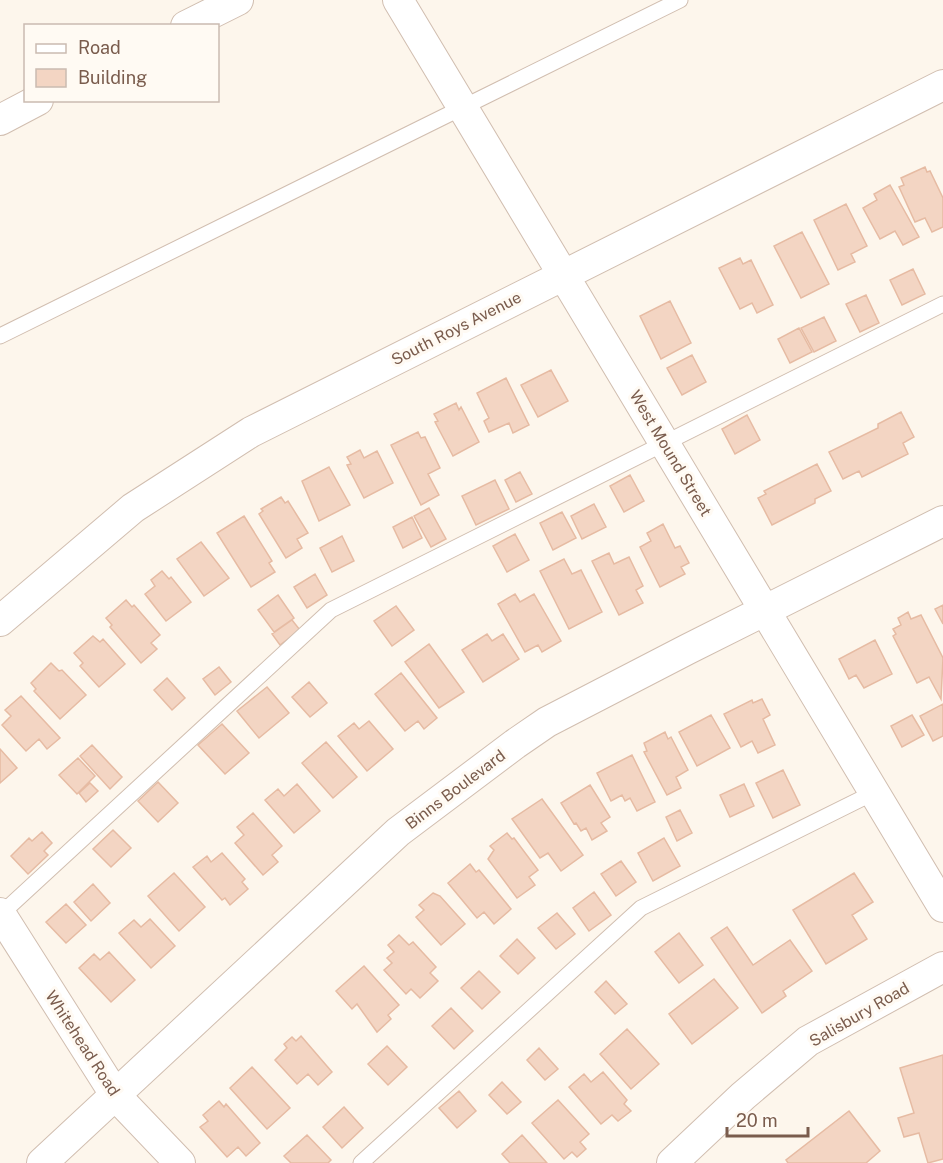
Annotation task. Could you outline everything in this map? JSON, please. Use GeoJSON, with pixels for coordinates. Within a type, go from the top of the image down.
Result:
{"type":"FeatureCollection","features":[{"type":"Feature","properties":{"kind":"street"},"geometry":{"type":"LineString","coordinates":[[190,24],[238,0]]}},
{"type":"Feature","properties":{"kind":"street","name":"West Mound Street"},"geometry":{"type":"LineString","coordinates":[[398,0],[943,907]]}},
{"type":"Feature","properties":{"kind":"street","name":"South Roys Avenue"},"geometry":{"type":"LineString","coordinates":[[0,621],[133,508],[191,468],[251,432],[943,86]]}},
{"type":"Feature","properties":{"kind":"street"},"geometry":{"type":"LineString","coordinates":[[0,120],[34,102]]}},
{"type":"Feature","properties":{"kind":"street","name":"Binns Boulevard"},"geometry":{"type":"LineString","coordinates":[[42,1163],[398,832],[515,744],[547,722],[943,521]]}},
{"type":"Feature","properties":{"kind":"street","name":"Whitehead Road"},"geometry":{"type":"LineString","coordinates":[[0,914],[116,1096],[180,1163]]}},
{"type":"Feature","properties":{"kind":"street","name":"Salisbury Road"},"geometry":{"type":"LineString","coordinates":[[672,1163],[742,1096],[808,1041],[943,967]]}},
{"type":"Feature","properties":{"kind":"lane"},"geometry":{"type":"LineString","coordinates":[[0,336],[680,0]]}},
{"type":"Feature","properties":{"kind":"lane"},"geometry":{"type":"LineString","coordinates":[[0,914],[331,610],[943,304]]}},
{"type":"Feature","properties":{"kind":"lane"},"geometry":{"type":"LineString","coordinates":[[362,1163],[642,908],[875,792]]}},
{"type":"Feature","properties":{"kind":"building"},"geometry":{"type":"Polygon","coordinates":[[[925,167],[927,172],[930,171],[943,198],[943,227],[932,232],[925,218],[915,222],[899,187],[904,185],[901,178],[925,167]]]}},
{"type":"Feature","properties":{"kind":"building"},"geometry":{"type":"Polygon","coordinates":[[[890,185],[919,237],[903,245],[895,231],[880,239],[863,208],[877,200],[874,194],[890,185]]]}},
{"type":"Feature","properties":{"kind":"building"},"geometry":{"type":"Polygon","coordinates":[[[846,204],[867,246],[851,254],[855,262],[838,270],[814,220],[846,204]]]}},
{"type":"Feature","properties":{"kind":"building"},"geometry":{"type":"Polygon","coordinates":[[[802,232],[829,284],[801,298],[774,246],[802,232]]]}},
{"type":"Feature","properties":{"kind":"building"},"geometry":{"type":"Polygon","coordinates":[[[740,258],[743,264],[751,260],[773,305],[757,313],[752,303],[740,309],[719,268],[740,258]]]}},
{"type":"Feature","properties":{"kind":"building"},"geometry":{"type":"Polygon","coordinates":[[[913,269],[925,294],[902,305],[890,280],[913,269]]]}},
{"type":"Feature","properties":{"kind":"building"},"geometry":{"type":"Polygon","coordinates":[[[866,295],[879,323],[860,332],[846,304],[866,295]]]}},
{"type":"Feature","properties":{"kind":"building"},"geometry":{"type":"Polygon","coordinates":[[[670,301],[691,343],[661,359],[640,316],[670,301]]]}},
{"type":"Feature","properties":{"kind":"building"},"geometry":{"type":"Polygon","coordinates":[[[824,317],[836,341],[814,352],[801,328],[824,317]]]}},
{"type":"Feature","properties":{"kind":"building"},"geometry":{"type":"Polygon","coordinates":[[[799,328],[812,352],[790,363],[778,339],[799,328]]]}},
{"type":"Feature","properties":{"kind":"building"},"geometry":{"type":"Polygon","coordinates":[[[692,355],[706,382],[682,395],[667,368],[692,355]]]}},
{"type":"Feature","properties":{"kind":"building"},"geometry":{"type":"Polygon","coordinates":[[[551,370],[568,401],[538,417],[521,385],[551,370]]]}},
{"type":"Feature","properties":{"kind":"building"},"geometry":{"type":"Polygon","coordinates":[[[506,378],[529,425],[513,433],[509,423],[489,432],[484,421],[489,418],[477,393],[506,378]]]}},
{"type":"Feature","properties":{"kind":"building"},"geometry":{"type":"Polygon","coordinates":[[[456,403],[459,410],[461,407],[479,442],[453,456],[435,422],[438,421],[434,414],[456,403]]]}},
{"type":"Feature","properties":{"kind":"building"},"geometry":{"type":"Polygon","coordinates":[[[901,412],[914,437],[903,443],[908,454],[862,477],[859,471],[843,479],[829,452],[878,428],[878,424],[901,412]]]}},
{"type":"Feature","properties":{"kind":"building"},"geometry":{"type":"Polygon","coordinates":[[[747,415],[760,440],[735,454],[722,429],[747,415]]]}},
{"type":"Feature","properties":{"kind":"building"},"geometry":{"type":"Polygon","coordinates":[[[418,432],[421,438],[425,437],[440,468],[428,474],[439,495],[421,505],[391,445],[418,432]]]}},
{"type":"Feature","properties":{"kind":"building"},"geometry":{"type":"Polygon","coordinates":[[[360,450],[364,458],[377,451],[393,483],[364,498],[347,465],[351,464],[347,457],[360,450]]]}},
{"type":"Feature","properties":{"kind":"building"},"geometry":{"type":"Polygon","coordinates":[[[817,464],[831,491],[815,499],[815,503],[772,525],[758,498],[766,494],[764,491],[817,464]]]}},
{"type":"Feature","properties":{"kind":"building"},"geometry":{"type":"Polygon","coordinates":[[[329,467],[350,505],[319,521],[302,481],[329,467]]]}},
{"type":"Feature","properties":{"kind":"building"},"geometry":{"type":"Polygon","coordinates":[[[520,472],[532,494],[516,502],[505,480],[520,472]]]}},
{"type":"Feature","properties":{"kind":"building"},"geometry":{"type":"Polygon","coordinates":[[[630,475],[644,501],[624,512],[610,486],[630,475]]]}},
{"type":"Feature","properties":{"kind":"building"},"geometry":{"type":"Polygon","coordinates":[[[495,480],[509,509],[476,525],[462,496],[495,480]]]}},
{"type":"Feature","properties":{"kind":"building"},"geometry":{"type":"Polygon","coordinates":[[[281,497],[285,503],[288,501],[308,533],[297,539],[302,548],[286,558],[259,514],[263,511],[261,509],[281,497]]]}},
{"type":"Feature","properties":{"kind":"building"},"geometry":{"type":"Polygon","coordinates":[[[594,504],[606,527],[582,539],[571,516],[594,504]]]}},
{"type":"Feature","properties":{"kind":"building"},"geometry":{"type":"Polygon","coordinates":[[[429,508],[446,539],[431,547],[414,516],[429,508]]]}},
{"type":"Feature","properties":{"kind":"building"},"geometry":{"type":"Polygon","coordinates":[[[562,512],[576,538],[553,550],[540,523],[562,512]]]}},
{"type":"Feature","properties":{"kind":"building"},"geometry":{"type":"Polygon","coordinates":[[[244,516],[272,561],[269,563],[275,572],[251,587],[217,533],[244,516]]]}},
{"type":"Feature","properties":{"kind":"building"},"geometry":{"type":"Polygon","coordinates":[[[412,517],[422,538],[403,548],[393,527],[412,517]]]}},
{"type":"Feature","properties":{"kind":"building"},"geometry":{"type":"Polygon","coordinates":[[[663,524],[675,548],[680,546],[689,563],[681,567],[685,574],[660,587],[640,547],[651,541],[647,533],[663,524]]]}},
{"type":"Feature","properties":{"kind":"building"},"geometry":{"type":"Polygon","coordinates":[[[515,534],[529,560],[507,572],[493,546],[515,534]]]}},
{"type":"Feature","properties":{"kind":"building"},"geometry":{"type":"Polygon","coordinates":[[[342,536],[354,561],[332,572],[320,548],[342,536]]]}},
{"type":"Feature","properties":{"kind":"building"},"geometry":{"type":"Polygon","coordinates":[[[201,542],[229,578],[204,596],[177,559],[201,542]]]}},
{"type":"Feature","properties":{"kind":"building"},"geometry":{"type":"Polygon","coordinates":[[[609,553],[614,564],[629,557],[643,586],[636,590],[643,603],[619,615],[592,561],[609,553]]]}},
{"type":"Feature","properties":{"kind":"building"},"geometry":{"type":"Polygon","coordinates":[[[564,559],[572,574],[581,570],[602,612],[569,629],[540,571],[564,559]]]}},
{"type":"Feature","properties":{"kind":"building"},"geometry":{"type":"Polygon","coordinates":[[[162,571],[169,579],[171,577],[191,602],[166,621],[145,594],[155,586],[151,580],[162,571]]]}},
{"type":"Feature","properties":{"kind":"building"},"geometry":{"type":"Polygon","coordinates":[[[315,574],[327,595],[307,608],[294,587],[315,574]]]}},
{"type":"Feature","properties":{"kind":"building"},"geometry":{"type":"Polygon","coordinates":[[[515,594],[520,602],[534,594],[561,641],[542,652],[538,645],[525,652],[498,604],[515,594]]]}},
{"type":"Feature","properties":{"kind":"building"},"geometry":{"type":"Polygon","coordinates":[[[278,595],[294,618],[274,632],[258,610],[278,595]]]}},
{"type":"Feature","properties":{"kind":"building"},"geometry":{"type":"Polygon","coordinates":[[[126,600],[132,607],[134,605],[160,635],[151,643],[157,649],[141,663],[110,627],[112,625],[106,618],[126,600]]]}},
{"type":"Feature","properties":{"kind":"building"},"geometry":{"type":"Polygon","coordinates":[[[943,605],[943,624],[935,609],[943,605]]]}},
{"type":"Feature","properties":{"kind":"building"},"geometry":{"type":"Polygon","coordinates":[[[396,606],[414,630],[392,646],[374,621],[396,606]]]}},
{"type":"Feature","properties":{"kind":"building"},"geometry":{"type":"Polygon","coordinates":[[[908,612],[911,619],[921,615],[943,658],[941,699],[929,677],[917,683],[893,636],[896,634],[893,629],[901,625],[898,618],[908,612]]]}},
{"type":"Feature","properties":{"kind":"building"},"geometry":{"type":"Polygon","coordinates":[[[292,620],[300,630],[280,645],[272,634],[292,620]]]}},
{"type":"Feature","properties":{"kind":"building"},"geometry":{"type":"Polygon","coordinates":[[[487,634],[492,641],[503,634],[519,659],[483,682],[462,650],[487,634]]]}},
{"type":"Feature","properties":{"kind":"building"},"geometry":{"type":"Polygon","coordinates":[[[93,636],[100,642],[103,639],[125,664],[99,687],[80,666],[83,663],[74,653],[93,636]]]}},
{"type":"Feature","properties":{"kind":"building"},"geometry":{"type":"Polygon","coordinates":[[[875,640],[892,674],[864,688],[856,675],[849,679],[839,659],[875,640]]]}},
{"type":"Feature","properties":{"kind":"building"},"geometry":{"type":"Polygon","coordinates":[[[429,644],[464,692],[439,708],[405,662],[429,644]]]}},
{"type":"Feature","properties":{"kind":"building"},"geometry":{"type":"Polygon","coordinates":[[[51,663],[59,671],[62,670],[86,695],[60,719],[34,691],[36,689],[31,683],[51,663]]]}},
{"type":"Feature","properties":{"kind":"building"},"geometry":{"type":"Polygon","coordinates":[[[219,667],[231,682],[215,695],[203,679],[219,667]]]}},
{"type":"Feature","properties":{"kind":"building"},"geometry":{"type":"Polygon","coordinates":[[[401,673],[437,718],[424,729],[418,721],[405,731],[375,694],[401,673]]]}},
{"type":"Feature","properties":{"kind":"building"},"geometry":{"type":"Polygon","coordinates":[[[167,678],[185,698],[172,710],[154,690],[167,678]]]}},
{"type":"Feature","properties":{"kind":"building"},"geometry":{"type":"Polygon","coordinates":[[[309,682],[327,703],[310,717],[292,697],[309,682]]]}},
{"type":"Feature","properties":{"kind":"building"},"geometry":{"type":"Polygon","coordinates":[[[267,687],[289,713],[259,738],[237,711],[267,687]]]}},
{"type":"Feature","properties":{"kind":"building"},"geometry":{"type":"Polygon","coordinates":[[[21,696],[60,738],[47,749],[39,739],[26,751],[2,725],[11,716],[5,710],[21,696]]]}},
{"type":"Feature","properties":{"kind":"building"},"geometry":{"type":"Polygon","coordinates":[[[762,699],[770,715],[763,719],[775,745],[758,753],[752,741],[741,747],[724,714],[752,700],[753,703],[762,699]]]}},
{"type":"Feature","properties":{"kind":"building"},"geometry":{"type":"Polygon","coordinates":[[[943,704],[943,736],[933,741],[920,716],[943,704]]]}},
{"type":"Feature","properties":{"kind":"building"},"geometry":{"type":"Polygon","coordinates":[[[711,715],[730,748],[697,766],[679,732],[711,715]]]}},
{"type":"Feature","properties":{"kind":"building"},"geometry":{"type":"Polygon","coordinates":[[[912,715],[924,735],[902,747],[891,726],[912,715]]]}},
{"type":"Feature","properties":{"kind":"building"},"geometry":{"type":"Polygon","coordinates":[[[369,721],[393,749],[367,771],[338,736],[354,723],[359,729],[369,721]]]}},
{"type":"Feature","properties":{"kind":"building"},"geometry":{"type":"Polygon","coordinates":[[[222,724],[249,753],[225,774],[198,745],[222,724]]]}},
{"type":"Feature","properties":{"kind":"building"},"geometry":{"type":"Polygon","coordinates":[[[665,732],[668,739],[671,737],[688,770],[676,777],[681,788],[667,795],[644,752],[647,751],[644,743],[665,732]]]}},
{"type":"Feature","properties":{"kind":"building"},"geometry":{"type":"Polygon","coordinates":[[[326,742],[357,777],[333,798],[302,763],[326,742]]]}},
{"type":"Feature","properties":{"kind":"building"},"geometry":{"type":"Polygon","coordinates":[[[92,745],[122,777],[110,789],[80,756],[92,745]]]}},
{"type":"Feature","properties":{"kind":"building"},"geometry":{"type":"Polygon","coordinates":[[[0,749],[17,768],[0,783],[0,749]]]}},
{"type":"Feature","properties":{"kind":"building"},"geometry":{"type":"Polygon","coordinates":[[[632,755],[655,802],[637,811],[630,798],[625,801],[622,795],[611,801],[597,773],[632,755]]]}},
{"type":"Feature","properties":{"kind":"building"},"geometry":{"type":"Polygon","coordinates":[[[78,758],[95,776],[77,794],[59,775],[78,758]]]}},
{"type":"Feature","properties":{"kind":"building"},"geometry":{"type":"Polygon","coordinates":[[[783,770],[800,805],[773,818],[756,783],[783,770]]]}},
{"type":"Feature","properties":{"kind":"building"},"geometry":{"type":"Polygon","coordinates":[[[158,782],[178,803],[158,822],[138,801],[158,782]]]}},
{"type":"Feature","properties":{"kind":"building"},"geometry":{"type":"Polygon","coordinates":[[[90,783],[98,791],[86,802],[79,793],[90,783]]]}},
{"type":"Feature","properties":{"kind":"building"},"geometry":{"type":"Polygon","coordinates":[[[297,784],[320,811],[294,833],[265,800],[278,789],[284,796],[297,784]]]}},
{"type":"Feature","properties":{"kind":"building"},"geometry":{"type":"Polygon","coordinates":[[[744,784],[754,806],[730,817],[720,795],[744,784]]]}},
{"type":"Feature","properties":{"kind":"building"},"geometry":{"type":"Polygon","coordinates":[[[590,785],[610,817],[601,823],[607,831],[592,840],[586,828],[581,831],[576,823],[574,824],[561,803],[590,785]]]}},
{"type":"Feature","properties":{"kind":"building"},"geometry":{"type":"Polygon","coordinates":[[[542,799],[583,855],[561,871],[548,853],[540,858],[512,819],[542,799]]]}},
{"type":"Feature","properties":{"kind":"building"},"geometry":{"type":"Polygon","coordinates":[[[680,810],[692,833],[677,841],[666,817],[680,810]]]}},
{"type":"Feature","properties":{"kind":"building"},"geometry":{"type":"Polygon","coordinates":[[[253,813],[282,846],[272,855],[278,862],[263,875],[235,843],[244,835],[237,827],[253,813]]]}},
{"type":"Feature","properties":{"kind":"building"},"geometry":{"type":"Polygon","coordinates":[[[113,830],[131,848],[111,867],[93,849],[113,830]]]}},
{"type":"Feature","properties":{"kind":"building"},"geometry":{"type":"Polygon","coordinates":[[[42,832],[52,843],[44,851],[48,855],[28,874],[11,856],[29,838],[32,841],[42,832]]]}},
{"type":"Feature","properties":{"kind":"building"},"geometry":{"type":"Polygon","coordinates":[[[507,833],[512,839],[514,838],[538,870],[529,877],[535,885],[517,898],[488,859],[494,850],[490,846],[507,833]]]}},
{"type":"Feature","properties":{"kind":"building"},"geometry":{"type":"Polygon","coordinates":[[[664,838],[680,866],[653,881],[638,853],[664,838]]]}},
{"type":"Feature","properties":{"kind":"building"},"geometry":{"type":"Polygon","coordinates":[[[222,853],[245,879],[242,882],[248,889],[230,905],[225,898],[222,900],[193,867],[207,856],[211,862],[222,853]]]}},
{"type":"Feature","properties":{"kind":"building"},"geometry":{"type":"Polygon","coordinates":[[[621,861],[636,882],[616,896],[601,874],[621,861]]]}},
{"type":"Feature","properties":{"kind":"building"},"geometry":{"type":"Polygon","coordinates":[[[470,864],[476,872],[479,870],[511,909],[494,924],[484,912],[477,918],[448,883],[470,864]]]}},
{"type":"Feature","properties":{"kind":"building"},"geometry":{"type":"Polygon","coordinates":[[[174,873],[205,907],[179,931],[148,896],[174,873]]]}},
{"type":"Feature","properties":{"kind":"building"},"geometry":{"type":"Polygon","coordinates":[[[854,873],[873,902],[852,915],[867,939],[826,964],[793,910],[854,873]]]}},
{"type":"Feature","properties":{"kind":"building"},"geometry":{"type":"Polygon","coordinates":[[[93,884],[110,903],[91,921],[74,902],[93,884]]]}},
{"type":"Feature","properties":{"kind":"building"},"geometry":{"type":"Polygon","coordinates":[[[594,892],[611,915],[589,931],[573,908],[594,892]]]}},
{"type":"Feature","properties":{"kind":"building"},"geometry":{"type":"Polygon","coordinates":[[[433,893],[440,896],[465,924],[441,945],[416,917],[424,910],[419,905],[433,893]]]}},
{"type":"Feature","properties":{"kind":"building"},"geometry":{"type":"Polygon","coordinates":[[[66,904],[86,925],[66,943],[46,922],[66,904]]]}},
{"type":"Feature","properties":{"kind":"building"},"geometry":{"type":"Polygon","coordinates":[[[557,913],[575,934],[556,949],[538,928],[557,913]]]}},
{"type":"Feature","properties":{"kind":"building"},"geometry":{"type":"Polygon","coordinates":[[[150,919],[175,946],[151,968],[119,933],[134,920],[141,927],[150,919]]]}},
{"type":"Feature","properties":{"kind":"building"},"geometry":{"type":"Polygon","coordinates":[[[727,927],[753,965],[790,940],[812,971],[783,991],[786,996],[762,1013],[711,938],[727,927]]]}},
{"type":"Feature","properties":{"kind":"building"},"geometry":{"type":"Polygon","coordinates":[[[679,933],[703,965],[679,983],[655,952],[679,933]]]}},
{"type":"Feature","properties":{"kind":"building"},"geometry":{"type":"Polygon","coordinates":[[[399,935],[409,945],[413,942],[436,967],[430,973],[438,981],[420,998],[411,989],[406,994],[384,970],[392,963],[387,958],[394,952],[388,945],[399,935]]]}},
{"type":"Feature","properties":{"kind":"building"},"geometry":{"type":"Polygon","coordinates":[[[517,939],[535,958],[518,974],[500,956],[517,939]]]}},
{"type":"Feature","properties":{"kind":"building"},"geometry":{"type":"Polygon","coordinates":[[[109,952],[135,980],[111,1002],[79,968],[94,954],[100,960],[109,952]]]}},
{"type":"Feature","properties":{"kind":"building"},"geometry":{"type":"Polygon","coordinates":[[[364,966],[399,1005],[388,1015],[391,1019],[377,1032],[357,1004],[352,1009],[336,991],[364,966]]]}},
{"type":"Feature","properties":{"kind":"building"},"geometry":{"type":"Polygon","coordinates":[[[479,971],[500,992],[482,1009],[461,988],[479,971]]]}},
{"type":"Feature","properties":{"kind":"building"},"geometry":{"type":"Polygon","coordinates":[[[714,979],[738,1008],[692,1044],[669,1014],[714,979]]]}},
{"type":"Feature","properties":{"kind":"building"},"geometry":{"type":"Polygon","coordinates":[[[606,981],[627,1004],[615,1014],[595,992],[606,981]]]}},
{"type":"Feature","properties":{"kind":"building"},"geometry":{"type":"Polygon","coordinates":[[[451,1008],[473,1031],[454,1049],[432,1026],[451,1008]]]}},
{"type":"Feature","properties":{"kind":"building"},"geometry":{"type":"Polygon","coordinates":[[[627,1029],[659,1064],[631,1089],[600,1054],[627,1029]]]}},
{"type":"Feature","properties":{"kind":"building"},"geometry":{"type":"Polygon","coordinates":[[[301,1036],[332,1072],[318,1085],[308,1074],[297,1084],[275,1060],[287,1048],[284,1044],[292,1037],[296,1041],[301,1036]]]}},
{"type":"Feature","properties":{"kind":"building"},"geometry":{"type":"Polygon","coordinates":[[[387,1046],[407,1067],[388,1085],[368,1064],[387,1046]]]}},
{"type":"Feature","properties":{"kind":"building"},"geometry":{"type":"Polygon","coordinates":[[[539,1048],[558,1069],[545,1080],[527,1060],[539,1048]]]}},
{"type":"Feature","properties":{"kind":"building"},"geometry":{"type":"Polygon","coordinates":[[[943,1055],[943,1159],[928,1163],[919,1133],[904,1137],[898,1118],[914,1113],[900,1068],[943,1055]]]}},
{"type":"Feature","properties":{"kind":"building"},"geometry":{"type":"Polygon","coordinates":[[[252,1067],[290,1108],[267,1129],[230,1088],[252,1067]]]}},
{"type":"Feature","properties":{"kind":"building"},"geometry":{"type":"Polygon","coordinates":[[[603,1072],[627,1100],[624,1104],[631,1111],[618,1121],[612,1115],[601,1124],[569,1087],[584,1074],[591,1082],[603,1072]]]}},
{"type":"Feature","properties":{"kind":"building"},"geometry":{"type":"Polygon","coordinates":[[[502,1082],[521,1102],[507,1114],[489,1095],[502,1082]]]}},
{"type":"Feature","properties":{"kind":"building"},"geometry":{"type":"Polygon","coordinates":[[[459,1091],[476,1111],[457,1128],[439,1108],[459,1091]]]}},
{"type":"Feature","properties":{"kind":"building"},"geometry":{"type":"Polygon","coordinates":[[[558,1100],[589,1134],[580,1142],[586,1149],[577,1157],[572,1152],[564,1159],[532,1123],[558,1100]]]}},
{"type":"Feature","properties":{"kind":"building"},"geometry":{"type":"Polygon","coordinates":[[[219,1101],[224,1107],[226,1104],[260,1143],[246,1156],[238,1147],[227,1157],[200,1127],[208,1121],[203,1115],[219,1101]]]}},
{"type":"Feature","properties":{"kind":"building"},"geometry":{"type":"Polygon","coordinates":[[[344,1107],[363,1128],[342,1148],[323,1127],[344,1107]]]}},
{"type":"Feature","properties":{"kind":"building"},"geometry":{"type":"Polygon","coordinates":[[[849,1111],[880,1151],[866,1163],[788,1163],[786,1160],[849,1111]]]}},
{"type":"Feature","properties":{"kind":"building"},"geometry":{"type":"Polygon","coordinates":[[[307,1135],[331,1160],[328,1163],[291,1163],[284,1156],[307,1135]]]}},
{"type":"Feature","properties":{"kind":"building"},"geometry":{"type":"Polygon","coordinates":[[[522,1135],[547,1163],[510,1163],[502,1154],[522,1135]]]}}]}
